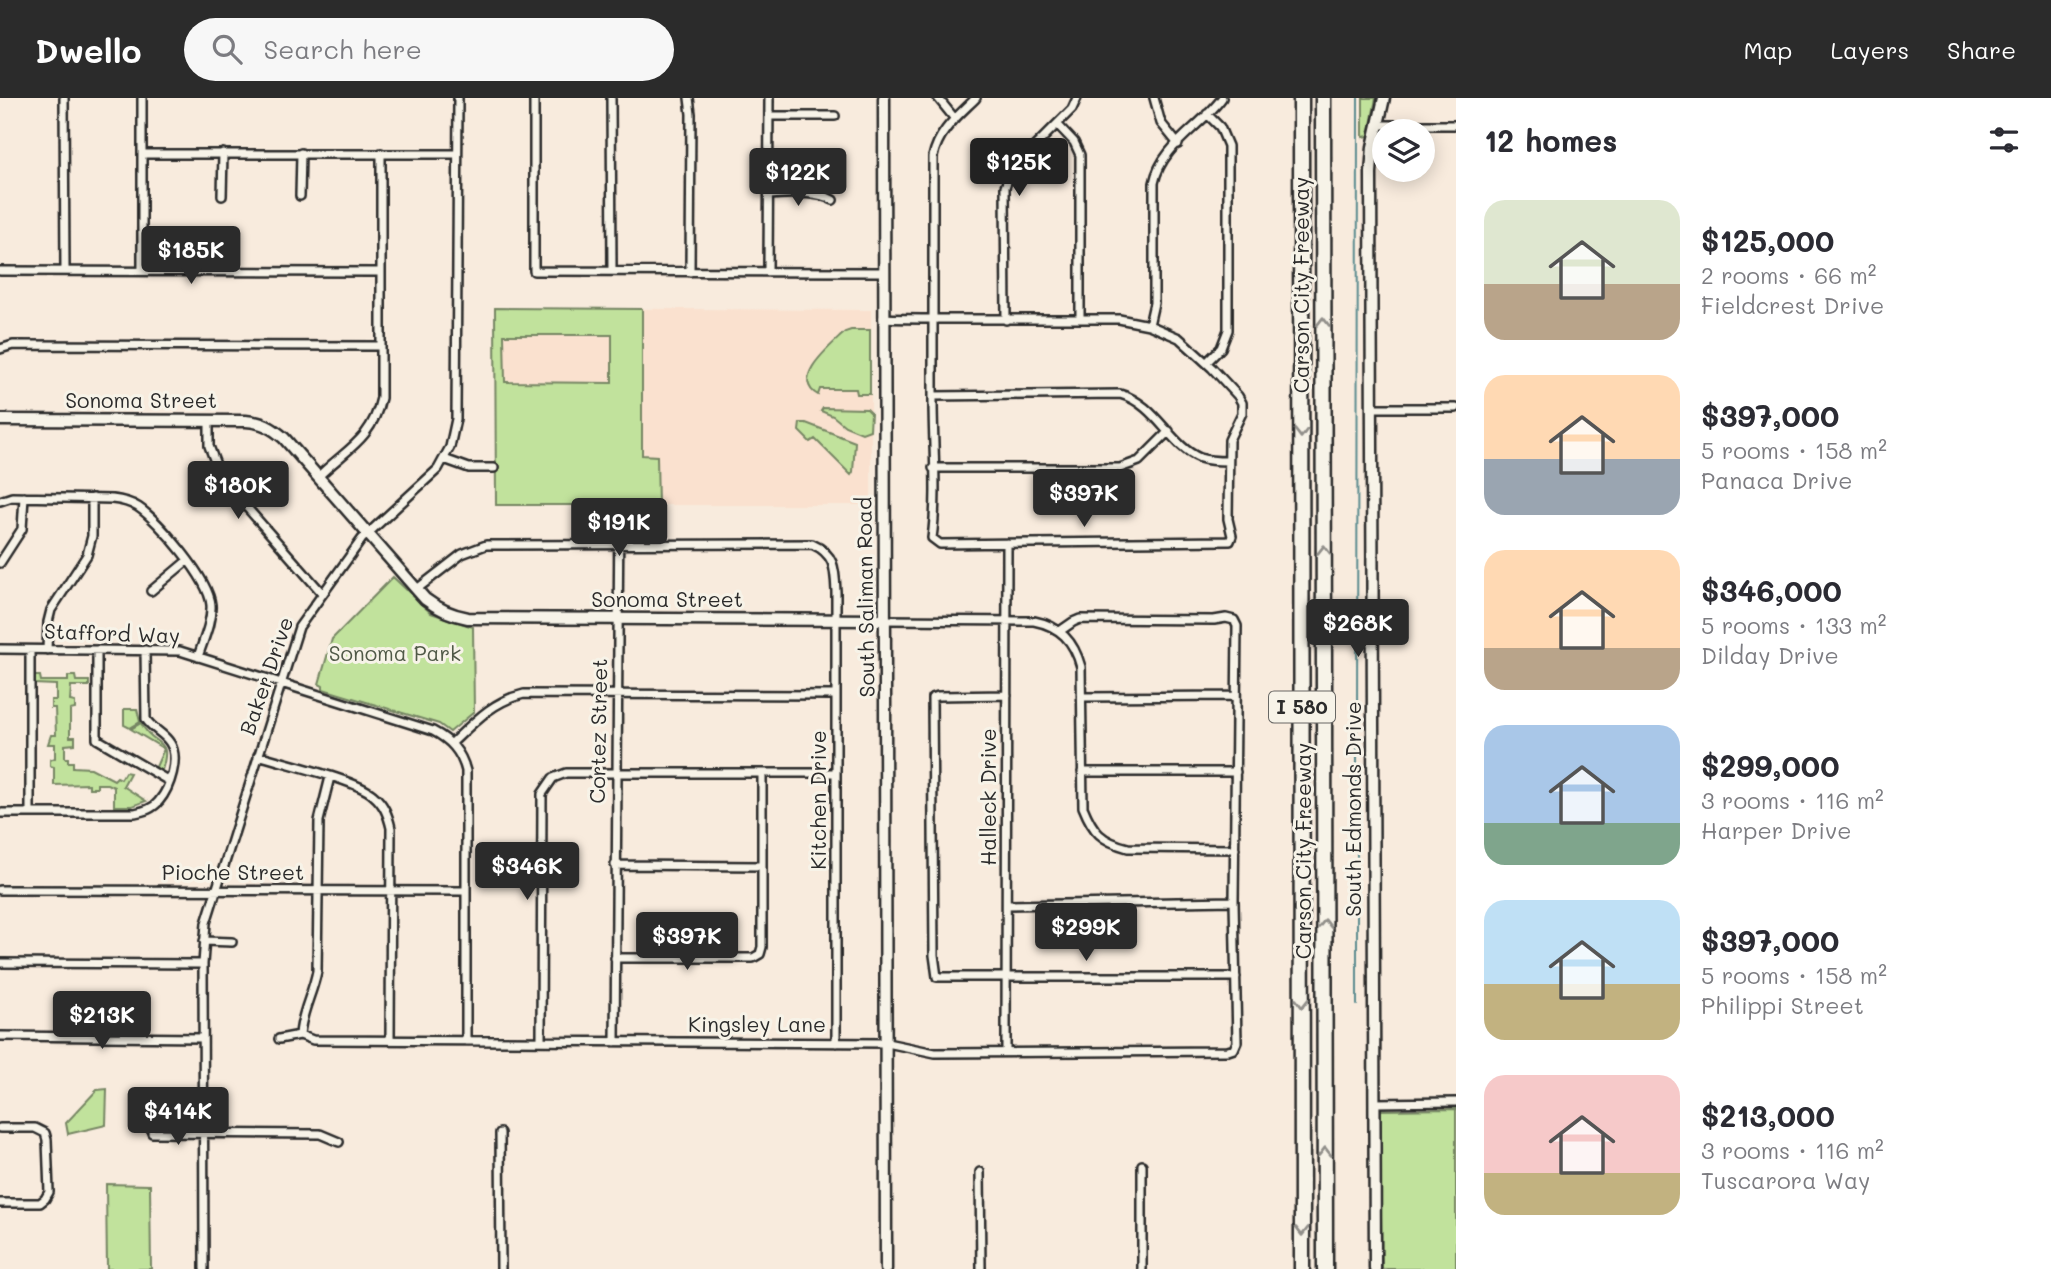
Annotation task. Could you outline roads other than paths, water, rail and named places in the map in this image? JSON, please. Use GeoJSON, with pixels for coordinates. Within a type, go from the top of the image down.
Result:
{"type":"FeatureCollection","features":[{"type":"Feature","properties":{"kind":"highway"},"geometry":{"type":"LineString","coordinates":[[1296,98],[1295,113],[1300,144]]}},
{"type":"Feature","properties":{"kind":"highway","name":"I 580"},"geometry":{"type":"LineString","coordinates":[[1300,144],[1301,98]]}},
{"type":"Feature","properties":{"kind":"highway","name":"Carson City Freeway"},"geometry":{"type":"LineString","coordinates":[[1325,98],[1325,1269]]}},
{"type":"Feature","properties":{"kind":"highway","name":"Carson City Freeway"},"geometry":{"type":"LineString","coordinates":[[1300,144],[1302,1269]]}},
{"type":"Feature","properties":{"kind":"street"},"geometry":{"type":"LineString","coordinates":[[64,98],[65,271]]}},
{"type":"Feature","properties":{"kind":"street"},"geometry":{"type":"LineString","coordinates":[[142,98],[142,271]]}},
{"type":"Feature","properties":{"kind":"street","name":"Baker Drive"},"geometry":{"type":"LineString","coordinates":[[204,1269],[203,964],[206,923],[299,628],[368,533],[425,483],[444,459],[454,434],[458,98]]}},
{"type":"Feature","properties":{"kind":"street"},"geometry":{"type":"LineString","coordinates":[[534,98],[534,271],[884,272]]}},
{"type":"Feature","properties":{"kind":"street"},"geometry":{"type":"LineString","coordinates":[[611,98],[612,271]]}},
{"type":"Feature","properties":{"kind":"street"},"geometry":{"type":"LineString","coordinates":[[689,98],[690,272]]}},
{"type":"Feature","properties":{"kind":"street"},"geometry":{"type":"LineString","coordinates":[[768,272],[769,98]]}},
{"type":"Feature","properties":{"kind":"street","name":"South Saliman Road"},"geometry":{"type":"LineString","coordinates":[[884,98],[888,1096],[886,1269]]}},
{"type":"Feature","properties":{"kind":"street"},"geometry":{"type":"LineString","coordinates":[[938,98],[955,119]]}},
{"type":"Feature","properties":{"kind":"street"},"geometry":{"type":"LineString","coordinates":[[883,318],[933,319],[1006,320],[1119,319],[1149,325],[1179,338],[1228,385],[1238,396],[1242,406],[1242,413],[1231,432],[1228,461],[1228,519],[1232,536],[1230,541],[940,544],[932,538],[933,468],[933,319],[933,157],[939,139],[976,98]]}},
{"type":"Feature","properties":{"kind":"street"},"geometry":{"type":"LineString","coordinates":[[1006,320],[1005,187],[1012,169],[1072,109],[1077,98]]}},
{"type":"Feature","properties":{"kind":"street"},"geometry":{"type":"LineString","coordinates":[[1154,98],[1161,123],[1178,144]]}},
{"type":"Feature","properties":{"kind":"street"},"geometry":{"type":"LineString","coordinates":[[1149,325],[1154,303],[1154,183],[1157,167],[1222,98]]}},
{"type":"Feature","properties":{"kind":"street","name":"South Edmonds Drive"},"geometry":{"type":"LineString","coordinates":[[1379,119],[1384,98]]}},
{"type":"Feature","properties":{"kind":"street"},"geometry":{"type":"LineString","coordinates":[[1206,362],[1221,348],[1228,330],[1228,146],[1220,127],[1207,114]]}},
{"type":"Feature","properties":{"kind":"street"},"geometry":{"type":"LineString","coordinates":[[769,116],[835,116]]}},
{"type":"Feature","properties":{"kind":"street"},"geometry":{"type":"LineString","coordinates":[[1057,124],[1074,142],[1080,155],[1080,319]]}},
{"type":"Feature","properties":{"kind":"street"},"geometry":{"type":"LineString","coordinates":[[1435,125],[1456,125]]}},
{"type":"Feature","properties":{"kind":"street"},"geometry":{"type":"LineString","coordinates":[[142,153],[457,153]]}},
{"type":"Feature","properties":{"kind":"street"},"geometry":{"type":"LineString","coordinates":[[222,196],[223,153]]}},
{"type":"Feature","properties":{"kind":"street"},"geometry":{"type":"LineString","coordinates":[[300,196],[301,153]]}},
{"type":"Feature","properties":{"kind":"street"},"geometry":{"type":"LineString","coordinates":[[318,477],[363,437],[373,424],[381,398],[382,153]]}},
{"type":"Feature","properties":{"kind":"street","name":"South Edmonds Drive"},"geometry":{"type":"LineString","coordinates":[[1372,165],[1375,1269]]}},
{"type":"Feature","properties":{"kind":"street"},"geometry":{"type":"LineString","coordinates":[[769,195],[814,194],[833,200]]}},
{"type":"Feature","properties":{"kind":"street"},"geometry":{"type":"LineString","coordinates":[[0,271],[382,272]]}},
{"type":"Feature","properties":{"kind":"street"},"geometry":{"type":"LineString","coordinates":[[0,349],[13,345],[381,346]]}},
{"type":"Feature","properties":{"kind":"street"},"geometry":{"type":"LineString","coordinates":[[933,396],[1120,394],[1141,404],[1192,454],[1200,458],[1228,461]]}},
{"type":"Feature","properties":{"kind":"street"},"geometry":{"type":"LineString","coordinates":[[1373,408],[1456,408]]}},
{"type":"Feature","properties":{"kind":"street","name":"Sonoma Street"},"geometry":{"type":"LineString","coordinates":[[0,420],[259,422],[271,427],[425,599],[443,611],[468,618],[1007,620],[1046,623],[1060,631]]}},
{"type":"Feature","properties":{"kind":"street"},"geometry":{"type":"LineString","coordinates":[[209,421],[209,446],[221,478],[322,593]]}},
{"type":"Feature","properties":{"kind":"street"},"geometry":{"type":"LineString","coordinates":[[933,468],[1120,468],[1139,461],[1169,431]]}},
{"type":"Feature","properties":{"kind":"street"},"geometry":{"type":"LineString","coordinates":[[444,459],[469,468],[494,468]]}},
{"type":"Feature","properties":{"kind":"street"},"geometry":{"type":"LineString","coordinates":[[0,501],[12,497],[125,500],[154,520],[188,560],[205,585],[211,602],[211,614],[198,657]]}},
{"type":"Feature","properties":{"kind":"street"},"geometry":{"type":"LineString","coordinates":[[0,563],[22,529],[24,497]]}},
{"type":"Feature","properties":{"kind":"street"},"geometry":{"type":"LineString","coordinates":[[47,649],[51,610],[90,547],[92,499]]}},
{"type":"Feature","properties":{"kind":"street","name":"Cortez Street"},"geometry":{"type":"LineString","coordinates":[[615,1042],[619,506]]}},
{"type":"Feature","properties":{"kind":"street","name":"Halleck Drive"},"geometry":{"type":"LineString","coordinates":[[1006,1051],[1007,543]]}},
{"type":"Feature","properties":{"kind":"street"},"geometry":{"type":"LineString","coordinates":[[417,589],[462,554],[486,545],[619,544]]}},
{"type":"Feature","properties":{"kind":"street","name":"Kitchen Drive"},"geometry":{"type":"LineString","coordinates":[[619,544],[812,544],[824,550],[831,558],[835,568],[836,620],[836,1043]]}},
{"type":"Feature","properties":{"kind":"street"},"geometry":{"type":"LineString","coordinates":[[152,591],[188,560]]}},
{"type":"Feature","properties":{"kind":"street"},"geometry":{"type":"LineString","coordinates":[[1007,695],[932,698],[933,955],[937,977],[1236,977],[1234,901],[1235,849],[1236,772],[1237,626],[1234,620],[1226,618],[1080,619],[1073,622],[1060,631],[1078,653],[1082,667],[1083,807],[1089,823],[1101,837],[1113,844],[1136,849],[1235,849]]}},
{"type":"Feature","properties":{"kind":"street","name":"Stafford Way"},"geometry":{"type":"LineString","coordinates":[[0,649],[180,651],[433,731],[452,744]]}},
{"type":"Feature","properties":{"kind":"street"},"geometry":{"type":"LineString","coordinates":[[30,649],[30,813]]}},
{"type":"Feature","properties":{"kind":"street"},"geometry":{"type":"LineString","coordinates":[[97,650],[97,739],[169,781]]}},
{"type":"Feature","properties":{"kind":"street"},"geometry":{"type":"LineString","coordinates":[[0,813],[135,813],[146,811],[158,803],[169,781],[175,757],[167,738],[151,726],[145,714],[145,650]]}},
{"type":"Feature","properties":{"kind":"street"},"geometry":{"type":"LineString","coordinates":[[466,1041],[466,771],[452,744],[485,711],[508,698],[524,694],[836,695]]}},
{"type":"Feature","properties":{"kind":"street"},"geometry":{"type":"LineString","coordinates":[[1082,697],[1236,696]]}},
{"type":"Feature","properties":{"kind":"street"},"geometry":{"type":"LineString","coordinates":[[258,755],[369,791],[386,810],[391,828],[390,1040]]}},
{"type":"Feature","properties":{"kind":"street"},"geometry":{"type":"LineString","coordinates":[[541,1041],[542,794],[553,778],[566,773],[616,772],[836,773]]}},
{"type":"Feature","properties":{"kind":"street"},"geometry":{"type":"LineString","coordinates":[[1082,772],[1236,772]]}},
{"type":"Feature","properties":{"kind":"street"},"geometry":{"type":"LineString","coordinates":[[615,958],[756,957],[762,947],[762,773]]}},
{"type":"Feature","properties":{"kind":"street"},"geometry":{"type":"LineString","coordinates":[[300,1035],[304,1011],[317,971],[319,821],[330,777]]}},
{"type":"Feature","properties":{"kind":"street"},"geometry":{"type":"LineString","coordinates":[[615,865],[762,866]]}},
{"type":"Feature","properties":{"kind":"street","name":"Pioche Street"},"geometry":{"type":"LineString","coordinates":[[0,890],[466,891]]}},
{"type":"Feature","properties":{"kind":"street"},"geometry":{"type":"LineString","coordinates":[[1007,905],[1234,901]]}},
{"type":"Feature","properties":{"kind":"street"},"geometry":{"type":"LineString","coordinates":[[204,941],[232,942]]}},
{"type":"Feature","properties":{"kind":"street"},"geometry":{"type":"LineString","coordinates":[[0,963],[203,964]]}},
{"type":"Feature","properties":{"kind":"street","name":"Kingsley Lane"},"geometry":{"type":"LineString","coordinates":[[279,1039],[300,1035],[313,1040],[887,1043],[935,1053],[1228,1051],[1234,1049],[1237,1042],[1236,977]]}},
{"type":"Feature","properties":{"kind":"street"},"geometry":{"type":"LineString","coordinates":[[0,1036],[203,1038]]}},
{"type":"Feature","properties":{"kind":"street"},"geometry":{"type":"LineString","coordinates":[[1374,1103],[1456,1102]]}},
{"type":"Feature","properties":{"kind":"street"},"geometry":{"type":"LineString","coordinates":[[0,1128],[35,1128],[43,1131],[47,1140],[48,1192],[45,1199],[36,1203],[0,1203]]}},
{"type":"Feature","properties":{"kind":"street"},"geometry":{"type":"LineString","coordinates":[[152,1133],[320,1134],[339,1143]]}},
{"type":"Feature","properties":{"kind":"street"},"geometry":{"type":"LineString","coordinates":[[500,1133],[501,1269]]}},
{"type":"Feature","properties":{"kind":"street"},"geometry":{"type":"LineString","coordinates":[[1142,1165],[1142,1269]]}},
{"type":"Feature","properties":{"kind":"street"},"geometry":{"type":"LineString","coordinates":[[980,1172],[981,1269]]}},
{"type":"Feature","properties":{"kind":"waterway"},"geometry":{"type":"LineString","coordinates":[[1357,740],[1358,98]]}},
{"type":"Feature","properties":{"kind":"waterway"},"geometry":{"type":"LineString","coordinates":[[1357,747],[1357,1005]]}},
{"type":"Feature","properties":{"kind":"park label","name":"Sonoma Park"},"geometry":{"type":"Point","coordinates":[395,654]}}]}
